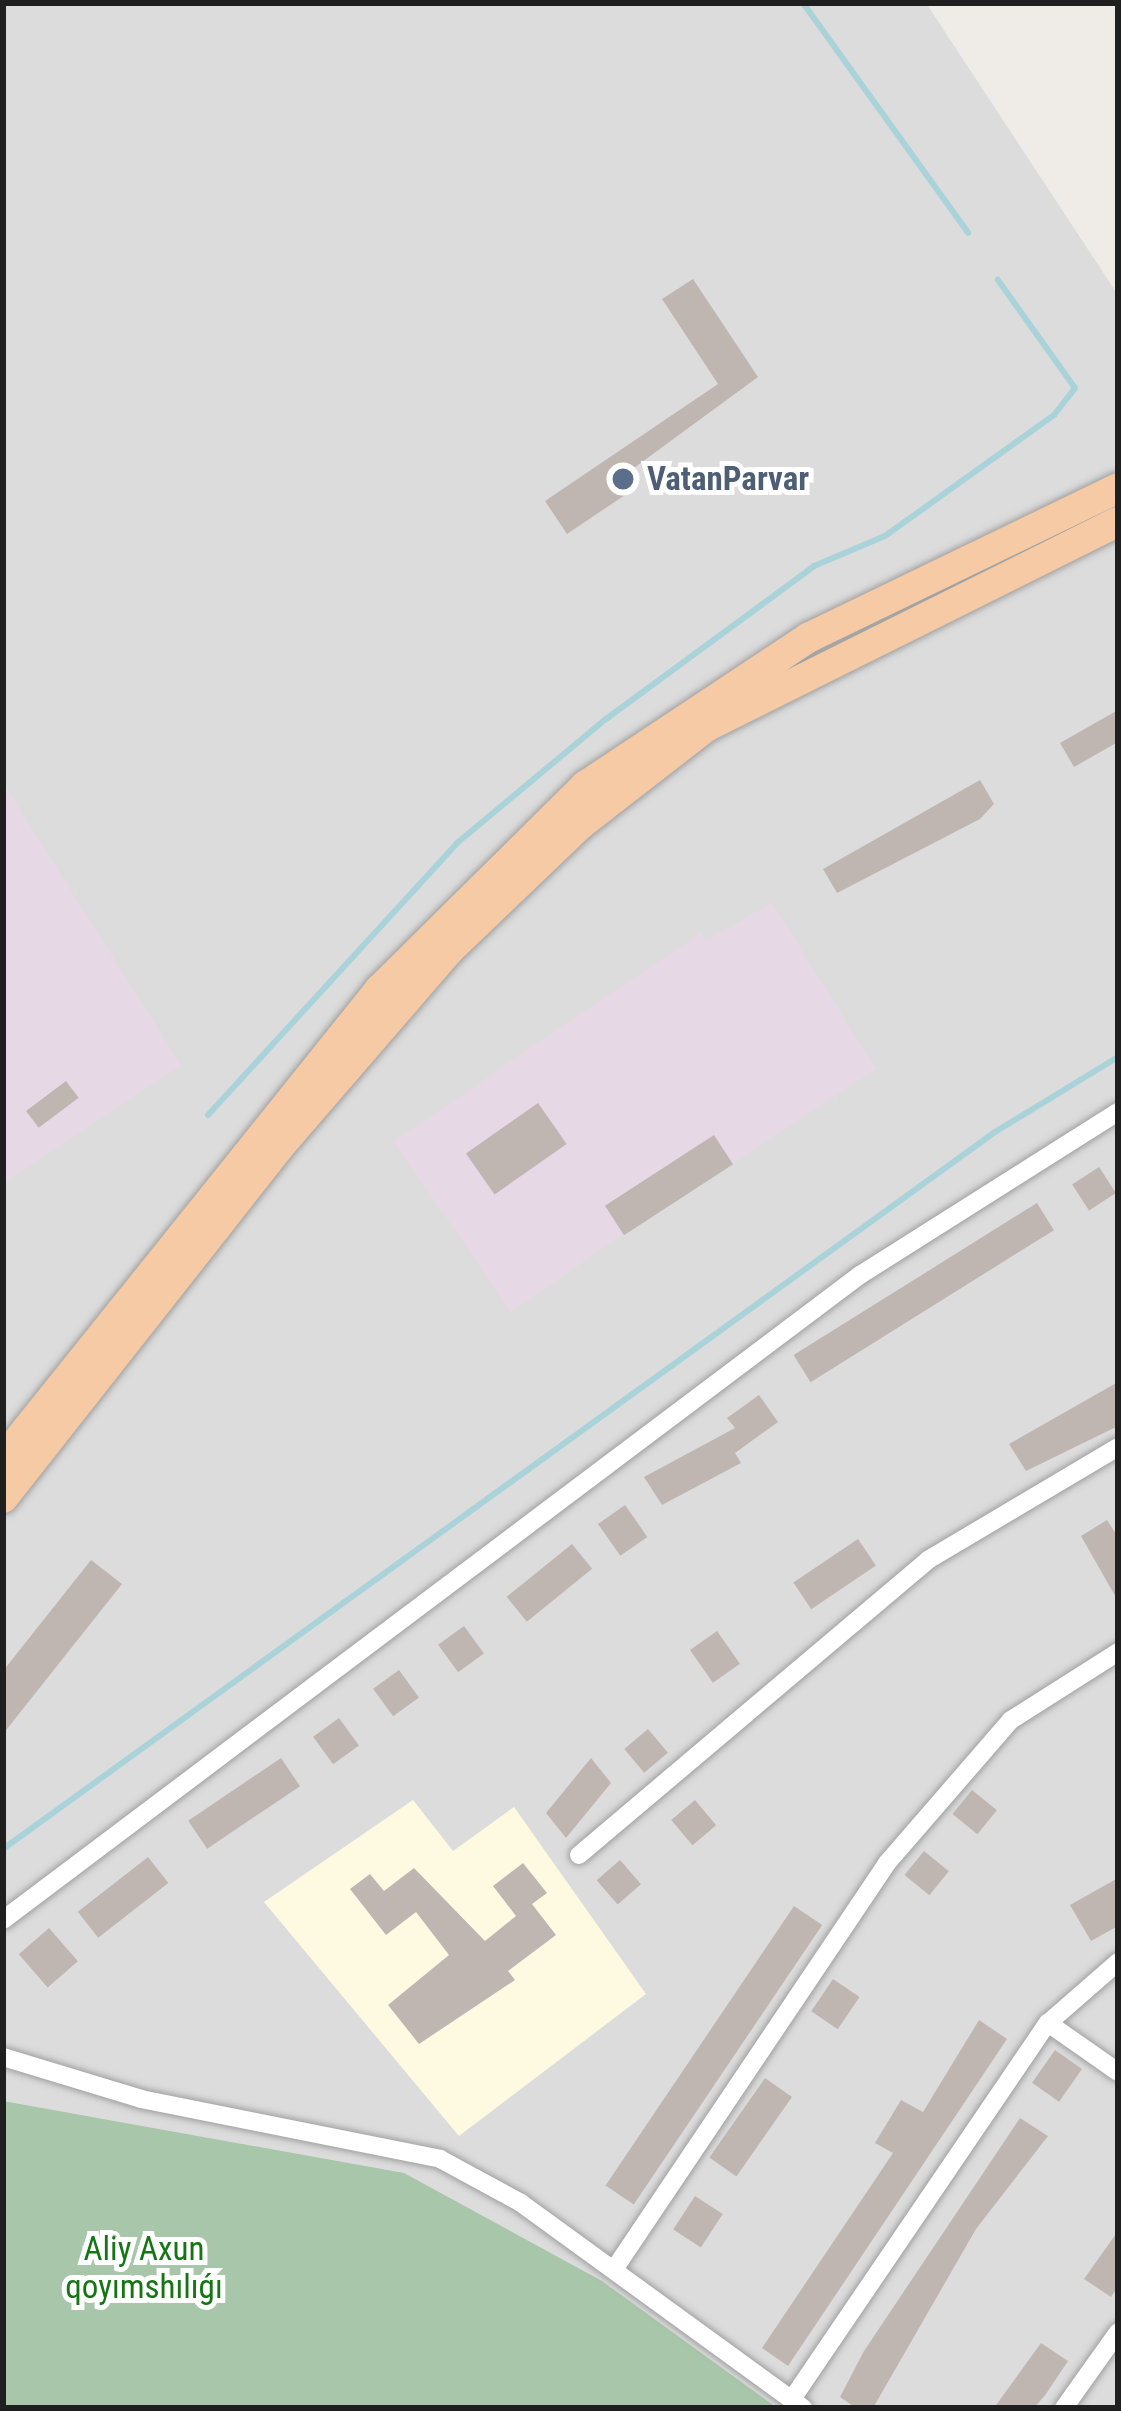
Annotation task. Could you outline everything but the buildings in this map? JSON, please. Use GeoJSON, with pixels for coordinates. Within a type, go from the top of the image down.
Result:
{"type":"FeatureCollection","features":[{"type":"Feature","properties":{"kind":"main road"},"geometry":{"type":"LineString","coordinates":[[3,1459],[380,988],[585,786],[788,649],[1118,488]]}},
{"type":"Feature","properties":{"kind":"main road"},"geometry":{"type":"LineString","coordinates":[[3,1498],[279,1147],[448,951],[581,824],[706,728],[1118,522]]}},
{"type":"Feature","properties":{"kind":"street"},"geometry":{"type":"LineString","coordinates":[[3,1920],[860,1275],[1118,1112]]}},
{"type":"Feature","properties":{"kind":"street"},"geometry":{"type":"LineString","coordinates":[[579,1855],[928,1560],[1118,1448]]}},
{"type":"Feature","properties":{"kind":"street"},"geometry":{"type":"LineString","coordinates":[[615,2268],[887,1863],[1011,1720],[1118,1652]]}},
{"type":"Feature","properties":{"kind":"street"},"geometry":{"type":"LineString","coordinates":[[3,2057],[140,2099],[440,2159],[615,2268],[797,2404],[1048,2023],[1118,1962]]}},
{"type":"Feature","properties":{"kind":"street"},"geometry":{"type":"LineString","coordinates":[[1048,2023],[1118,2072]]}},
{"type":"Feature","properties":{"kind":"street"},"geometry":{"type":"LineString","coordinates":[[1064,2408],[1118,2334]]}},
{"type":"Feature","properties":{"kind":"shaded area"},"geometry":{"type":"Polygon","coordinates":[[[3,3],[926,3],[1118,295],[1118,2408],[3,2408],[3,3]]]}},
{"type":"Feature","properties":{"kind":"shaded area"},"geometry":{"type":"Polygon","coordinates":[[[3,783],[181,1065],[3,1183],[3,783]]]}},
{"type":"Feature","properties":{"kind":"shaded area"},"geometry":{"type":"Polygon","coordinates":[[[772,903],[876,1069],[733,1164],[714,1136],[605,1205],[623,1234],[511,1312],[394,1141],[701,933],[706,941],[772,903]]]}},
{"type":"Feature","properties":{"kind":"shaded area"},"geometry":{"type":"Polygon","coordinates":[[[413,1800],[453,1851],[514,1807],[646,1994],[459,2136],[264,1902],[413,1800]]]}},
{"type":"Feature","properties":{"kind":"green space","name":"Aliy Axun qoyımshılıǵı"},"geometry":{"type":"Polygon","coordinates":[[[3,2101],[404,2173],[602,2281],[777,2408],[3,2408],[3,2101]]]}},
{"type":"Feature","properties":{"kind":"waterway"},"geometry":{"type":"LineString","coordinates":[[803,3],[968,233]]}},
{"type":"Feature","properties":{"kind":"waterway"},"geometry":{"type":"LineString","coordinates":[[208,1115],[457,843],[606,719],[814,566],[885,536],[1054,415],[1075,388],[998,280]]}},
{"type":"Feature","properties":{"kind":"waterway"},"geometry":{"type":"LineString","coordinates":[[3,1849],[995,1132],[1118,1057]]}},
{"type":"Feature","properties":{"kind":"place","name":"VatanParvar"},"geometry":{"type":"Point","coordinates":[623,479]}}]}
